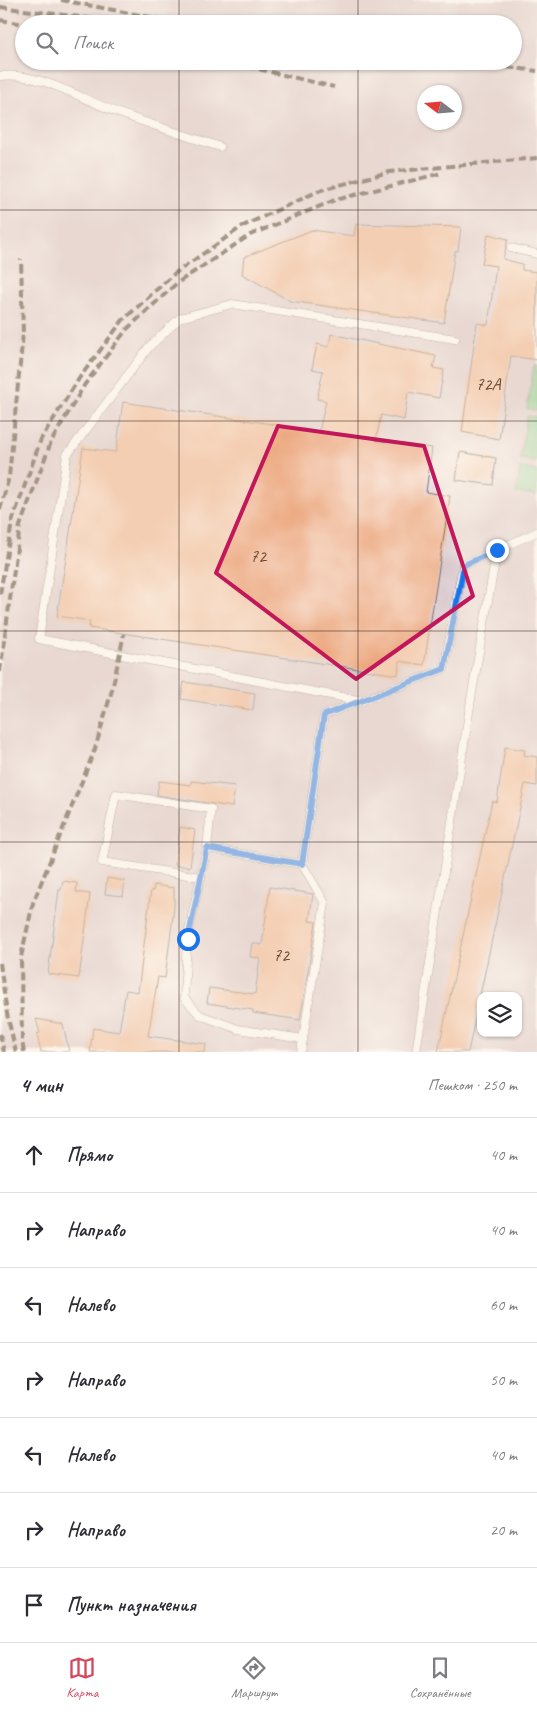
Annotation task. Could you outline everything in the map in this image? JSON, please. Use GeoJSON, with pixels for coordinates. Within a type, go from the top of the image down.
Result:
{"type":"FeatureCollection","features":[{"type":"Feature","properties":{"kind":"lane"},"geometry":{"type":"LineString","coordinates":[[0,76],[12,74],[33,78],[118,112],[220,147]]}},
{"type":"Feature","properties":{"kind":"lane"},"geometry":{"type":"LineString","coordinates":[[511,248],[537,254]]}},
{"type":"Feature","properties":{"kind":"lane"},"geometry":{"type":"LineString","coordinates":[[362,701],[39,639],[67,455],[150,346],[180,318],[232,304],[455,339]]}},
{"type":"Feature","properties":{"kind":"lane"},"geometry":{"type":"LineString","coordinates":[[301,1052],[325,903],[302,864],[324,715],[444,669],[464,565],[537,532]]}},
{"type":"Feature","properties":{"kind":"lane"},"geometry":{"type":"LineString","coordinates":[[416,1052],[472,693],[497,550]]}},
{"type":"Feature","properties":{"kind":"lane"},"geometry":{"type":"LineString","coordinates":[[201,877],[102,862],[116,794],[211,808],[207,848],[201,877],[188,939],[184,998],[200,1015],[238,1029],[303,1039]]}},
{"type":"Feature","properties":{"kind":"lane"},"geometry":{"type":"LineString","coordinates":[[207,848],[302,864]]}},
{"type":"Feature","properties":{"kind":"highlighted area"},"geometry":{"type":"Polygon","coordinates":[[[278,426],[424,446],[473,596],[356,679],[216,573],[278,426]]]}},
{"type":"Feature","properties":{"kind":"shaded area"},"geometry":{"type":"Polygon","coordinates":[[[0,0],[537,0],[537,1052],[0,1052],[0,0]]]}},
{"type":"Feature","properties":{"kind":"green space"},"geometry":{"type":"Polygon","coordinates":[[[534,366],[537,366],[537,411],[527,409],[534,366]]]}},
{"type":"Feature","properties":{"kind":"green space"},"geometry":{"type":"Polygon","coordinates":[[[527,416],[537,417],[537,462],[520,459],[527,416]]]}},
{"type":"Feature","properties":{"kind":"green space"},"geometry":{"type":"Polygon","coordinates":[[[520,468],[537,471],[537,495],[516,493],[520,468]]]}},
{"type":"Feature","properties":{"kind":"building"},"geometry":{"type":"Polygon","coordinates":[[[356,224],[461,227],[458,251],[455,251],[444,323],[290,301],[242,274],[244,257],[312,230],[354,236],[356,224]]]}},
{"type":"Feature","properties":{"kind":"building"},"geometry":{"type":"Polygon","coordinates":[[[488,234],[508,239],[503,259],[522,264],[522,270],[537,272],[537,360],[511,356],[499,439],[462,432],[477,323],[488,325],[496,266],[482,264],[488,234]]]}},
{"type":"Feature","properties":{"kind":"building"},"geometry":{"type":"Polygon","coordinates":[[[331,334],[436,356],[433,368],[444,370],[439,398],[408,392],[404,420],[381,415],[376,440],[432,448],[426,492],[450,496],[424,665],[399,661],[398,675],[89,628],[90,621],[57,616],[83,448],[116,452],[123,402],[319,431],[326,401],[317,399],[323,371],[312,369],[317,344],[329,347],[331,334]]]}},
{"type":"Feature","properties":{"kind":"building"},"geometry":{"type":"Polygon","coordinates":[[[460,452],[496,458],[493,485],[456,480],[460,452]]]}},
{"type":"Feature","properties":{"kind":"building"},"geometry":{"type":"Polygon","coordinates":[[[184,682],[255,693],[253,710],[181,699],[184,682]]]}},
{"type":"Feature","properties":{"kind":"building"},"geometry":{"type":"Polygon","coordinates":[[[505,747],[525,750],[524,755],[537,757],[537,786],[525,784],[481,992],[477,992],[477,1010],[468,1052],[438,1052],[492,801],[497,802],[505,747]]]}},
{"type":"Feature","properties":{"kind":"building"},"geometry":{"type":"Polygon","coordinates":[[[159,781],[191,785],[191,781],[235,786],[232,807],[157,795],[159,781]]]}},
{"type":"Feature","properties":{"kind":"building"},"geometry":{"type":"Polygon","coordinates":[[[180,827],[195,830],[190,867],[175,865],[180,827]]]}},
{"type":"Feature","properties":{"kind":"building"},"geometry":{"type":"Polygon","coordinates":[[[107,878],[125,881],[123,896],[105,894],[107,878]]]}},
{"type":"Feature","properties":{"kind":"building"},"geometry":{"type":"Polygon","coordinates":[[[63,881],[77,883],[76,892],[90,894],[79,978],[48,974],[59,890],[61,890],[63,881]]]}},
{"type":"Feature","properties":{"kind":"building"},"geometry":{"type":"Polygon","coordinates":[[[154,885],[174,888],[174,908],[165,978],[158,977],[148,1036],[206,1044],[205,1052],[90,1052],[93,1028],[119,1032],[126,990],[138,992],[151,890],[153,891],[154,885]]]}},
{"type":"Feature","properties":{"kind":"building"},"geometry":{"type":"Polygon","coordinates":[[[270,887],[313,894],[309,921],[316,922],[300,1020],[253,1013],[253,1010],[207,1003],[209,988],[255,994],[260,958],[250,957],[252,943],[262,945],[270,887]]]}},
{"type":"Feature","properties":{"kind":"building"},"geometry":{"type":"Polygon","coordinates":[[[36,1019],[63,1024],[69,1052],[41,1052],[37,1034],[40,1033],[36,1019]]]}},
{"type":"Feature","properties":{"kind":"railway"},"geometry":{"type":"LineString","coordinates":[[61,0],[140,15]]}},
{"type":"Feature","properties":{"kind":"railway"},"geometry":{"type":"LineString","coordinates":[[0,7],[63,15]]}},
{"type":"Feature","properties":{"kind":"railway"},"geometry":{"type":"LineString","coordinates":[[0,20],[15,22]]}},
{"type":"Feature","properties":{"kind":"railway"},"geometry":{"type":"LineString","coordinates":[[522,69],[537,71]]}},
{"type":"Feature","properties":{"kind":"railway"},"geometry":{"type":"LineString","coordinates":[[262,70],[334,87]]}},
{"type":"Feature","properties":{"kind":"railway"},"geometry":{"type":"LineString","coordinates":[[0,594],[12,522],[41,439],[80,377],[123,320],[174,274],[243,226],[321,190],[389,172],[537,158]]}},
{"type":"Feature","properties":{"kind":"railway"},"geometry":{"type":"LineString","coordinates":[[0,672],[20,526],[51,442],[85,384],[127,329],[177,283],[250,235],[335,200],[442,173]]}},
{"type":"Feature","properties":{"kind":"railway"},"geometry":{"type":"LineString","coordinates":[[0,510],[9,477],[23,333],[21,259]]}},
{"type":"Feature","properties":{"kind":"railway"},"geometry":{"type":"LineString","coordinates":[[24,1052],[22,1041],[21,957],[33,903],[95,749],[112,690],[124,634]]}},
{"type":"Feature","properties":{"kind":"railway"},"geometry":{"type":"LineString","coordinates":[[0,963],[7,1014],[16,1052]]}},
{"type":"Feature","properties":{"kind":"railway"},"geometry":{"type":"LineString","coordinates":[[0,1034],[4,1052]]}},
{"type":"Feature","properties":{"kind":"route"},"geometry":{"type":"LineString","coordinates":[[188,939],[207,848],[302,864],[324,715],[444,669],[464,565],[497,550]]}}]}
